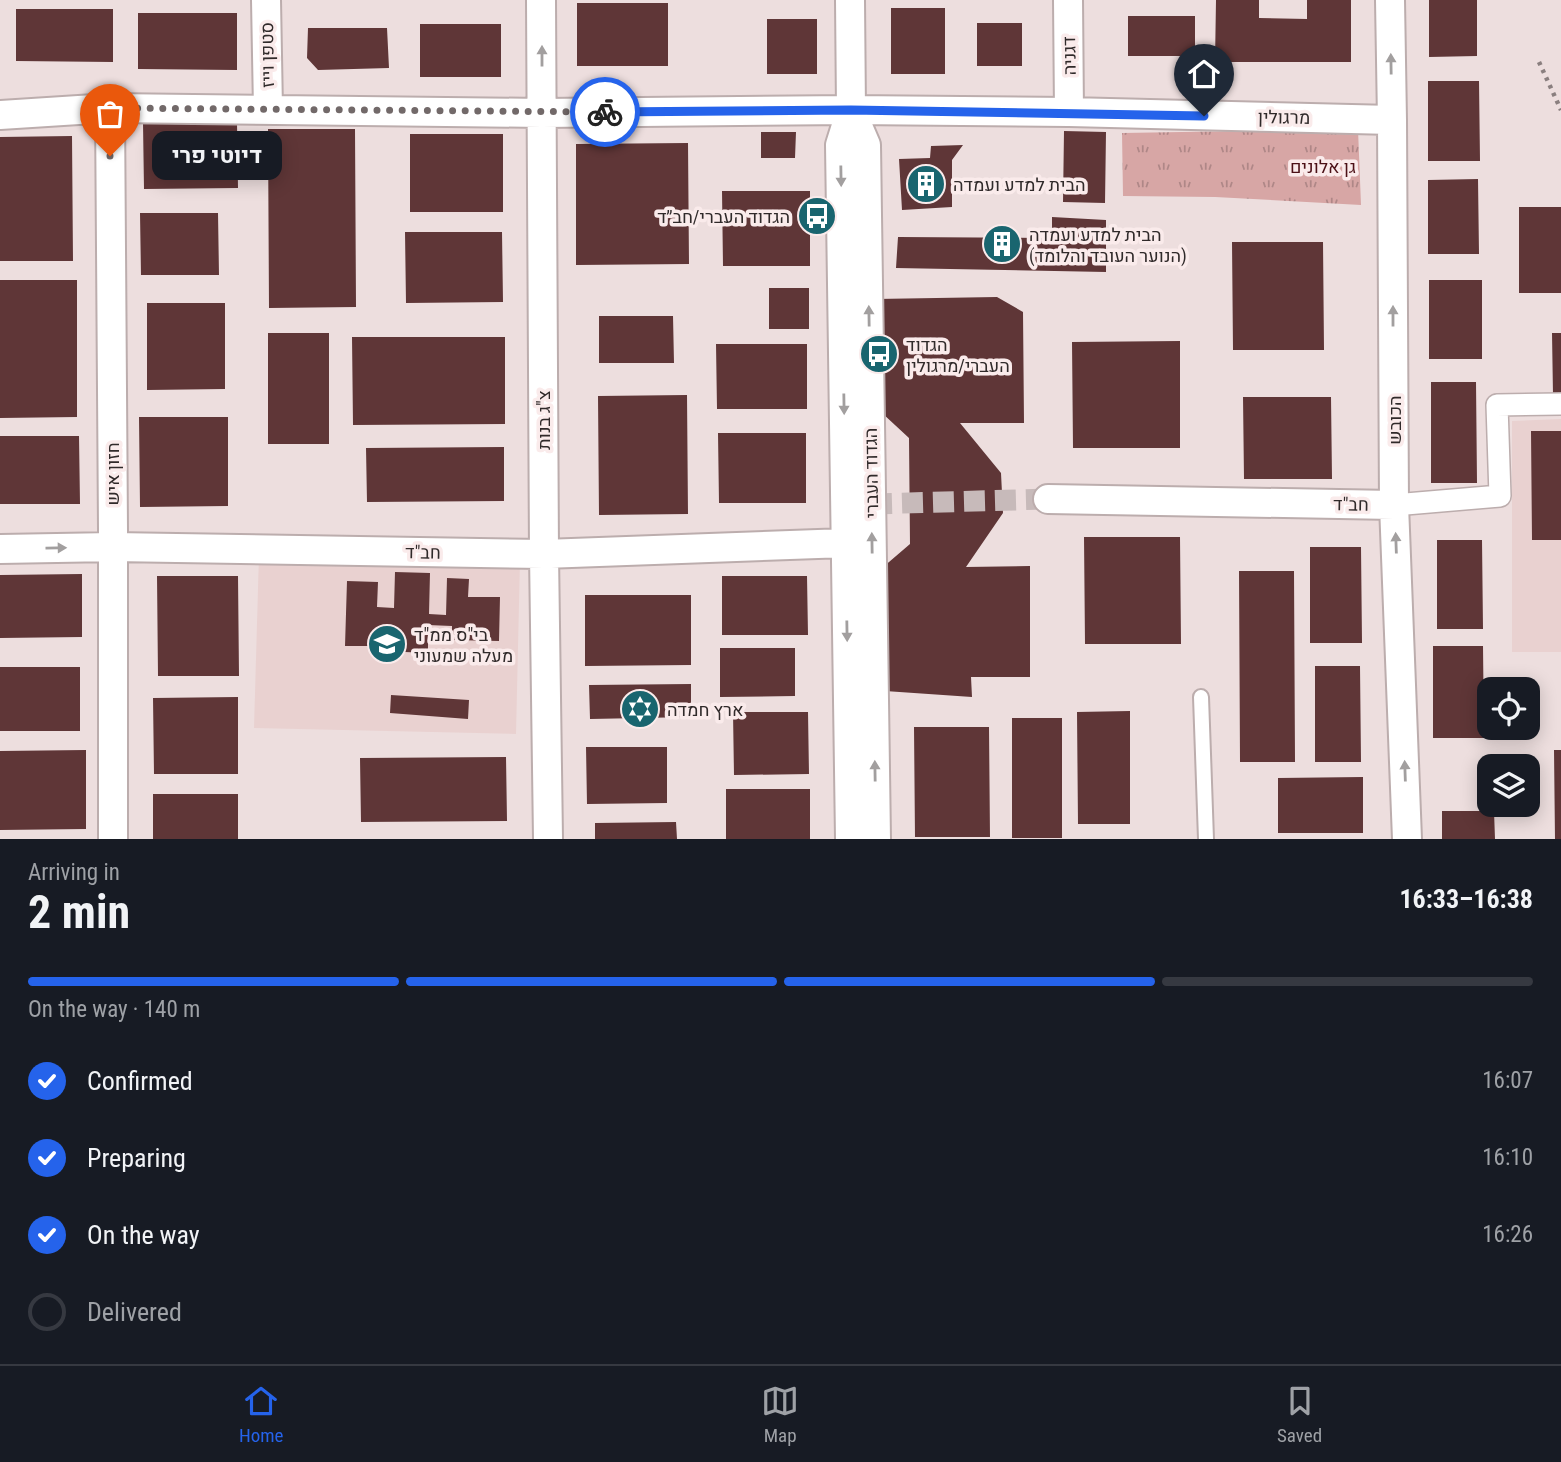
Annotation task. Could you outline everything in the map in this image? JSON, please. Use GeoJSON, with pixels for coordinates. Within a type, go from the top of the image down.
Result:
{"type":"FeatureCollection","features":[{"type":"Feature","properties":{"kind":"street","name":"סטפן וייז"},"geometry":{"type":"LineString","coordinates":[[266,0],[268,109]]}},
{"type":"Feature","properties":{"kind":"street","name":"צ\"ג בנות"},"geometry":{"type":"LineString","coordinates":[[541,0],[548,839]]}},
{"type":"Feature","properties":{"kind":"street","name":"הגדוד העברי"},"geometry":{"type":"LineString","coordinates":[[850,0],[851,110],[840,145],[850,839]]}},
{"type":"Feature","properties":{"kind":"street","name":"דגניה"},"geometry":{"type":"LineString","coordinates":[[1068,0],[1069,113]]}},
{"type":"Feature","properties":{"kind":"street","name":"הכובש"},"geometry":{"type":"LineString","coordinates":[[1390,0],[1394,505],[1407,839]]}},
{"type":"Feature","properties":{"kind":"street","name":"מרגולין"},"geometry":{"type":"LineString","coordinates":[[0,115],[110,108],[542,113],[851,110],[1392,120]]}},
{"type":"Feature","properties":{"kind":"street","name":"חזון איש"},"geometry":{"type":"LineString","coordinates":[[110,108],[113,839]]}},
{"type":"Feature","properties":{"kind":"street","name":"הגדוד העברי"},"geometry":{"type":"LineString","coordinates":[[851,110],[866,145],[876,839]]}},
{"type":"Feature","properties":{"kind":"street","name":"חב\"ד"},"geometry":{"type":"LineString","coordinates":[[1048,499],[1394,505],[1500,496],[1497,405],[1561,404]]}},
{"type":"Feature","properties":{"kind":"street","name":"חב\"ד"},"geometry":{"type":"LineString","coordinates":[[0,549],[113,547],[544,554],[846,543]]}},
{"type":"Feature","properties":{"kind":"lane"},"geometry":{"type":"LineString","coordinates":[[1200,697],[1206,839]]}},
{"type":"Feature","properties":{"kind":"path"},"geometry":{"type":"LineString","coordinates":[[1539,62],[1561,110]]}},
{"type":"Feature","properties":{"kind":"shaded area"},"geometry":{"type":"Polygon","coordinates":[[[1561,419],[1561,652],[1512,652],[1512,421],[1561,419]]]}},
{"type":"Feature","properties":{"kind":"shaded area","name":"בי\"ס ממ\"ד מעלה שמעוני"},"geometry":{"type":"Polygon","coordinates":[[[259,554],[520,560],[516,734],[254,728],[259,554]]]}},
{"type":"Feature","properties":{"kind":"green space","name":"גן אלונים"},"geometry":{"type":"Polygon","coordinates":[[[1358,129],[1361,205],[1215,197],[1123,196],[1122,133],[1358,129]]]}},
{"type":"Feature","properties":{"kind":"building"},"geometry":{"type":"Polygon","coordinates":[[[1216,0],[1259,0],[1259,18],[1307,19],[1307,0],[1351,0],[1351,62],[1215,62],[1216,0]]]}},
{"type":"Feature","properties":{"kind":"building"},"geometry":{"type":"Polygon","coordinates":[[[1429,0],[1477,0],[1477,56],[1429,57],[1429,0]]]}},
{"type":"Feature","properties":{"kind":"building"},"geometry":{"type":"Polygon","coordinates":[[[577,3],[668,3],[668,66],[577,66],[577,3]]]}},
{"type":"Feature","properties":{"kind":"building"},"geometry":{"type":"Polygon","coordinates":[[[891,8],[945,8],[945,74],[891,74],[891,8]]]}},
{"type":"Feature","properties":{"kind":"building"},"geometry":{"type":"Polygon","coordinates":[[[16,9],[113,9],[113,62],[16,61],[16,9]]]}},
{"type":"Feature","properties":{"kind":"building"},"geometry":{"type":"Polygon","coordinates":[[[138,13],[237,13],[237,70],[138,69],[138,13]]]}},
{"type":"Feature","properties":{"kind":"building"},"geometry":{"type":"Polygon","coordinates":[[[1128,16],[1195,16],[1195,56],[1128,56],[1128,16]]]}},
{"type":"Feature","properties":{"kind":"building"},"geometry":{"type":"Polygon","coordinates":[[[767,19],[817,19],[817,74],[767,74],[767,19]]]}},
{"type":"Feature","properties":{"kind":"building"},"geometry":{"type":"Polygon","coordinates":[[[977,23],[1022,23],[1022,66],[977,66],[977,23]]]}},
{"type":"Feature","properties":{"kind":"building"},"geometry":{"type":"Polygon","coordinates":[[[420,24],[501,24],[501,77],[420,77],[420,24]]]}},
{"type":"Feature","properties":{"kind":"building"},"geometry":{"type":"Polygon","coordinates":[[[308,28],[387,28],[389,68],[318,70],[307,58],[308,28]]]}},
{"type":"Feature","properties":{"kind":"building"},"geometry":{"type":"Polygon","coordinates":[[[1428,81],[1479,81],[1480,161],[1428,161],[1428,81]]]}},
{"type":"Feature","properties":{"kind":"building"},"geometry":{"type":"Polygon","coordinates":[[[143,123],[237,123],[238,188],[144,189],[143,123]]]}},
{"type":"Feature","properties":{"kind":"building"},"geometry":{"type":"Polygon","coordinates":[[[268,129],[355,129],[356,307],[269,308],[268,129]]]}},
{"type":"Feature","properties":{"kind":"building"},"geometry":{"type":"Polygon","coordinates":[[[1064,131],[1106,132],[1105,203],[1063,202],[1064,131]]]}},
{"type":"Feature","properties":{"kind":"building"},"geometry":{"type":"Polygon","coordinates":[[[761,132],[796,132],[795,158],[761,158],[761,132]]]}},
{"type":"Feature","properties":{"kind":"building"},"geometry":{"type":"Polygon","coordinates":[[[410,134],[503,134],[503,212],[410,212],[410,134]]]}},
{"type":"Feature","properties":{"kind":"building"},"geometry":{"type":"Polygon","coordinates":[[[72,136],[73,261],[0,261],[0,137],[72,136]]]}},
{"type":"Feature","properties":{"kind":"building"},"geometry":{"type":"Polygon","coordinates":[[[688,143],[689,264],[576,265],[576,144],[688,143]]]}},
{"type":"Feature","properties":{"kind":"building","name":"הבית למדע ועמדה"},"geometry":{"type":"Polygon","coordinates":[[[963,145],[952,160],[952,207],[902,210],[899,159],[930,158],[931,146],[963,145]]]}},
{"type":"Feature","properties":{"kind":"building"},"geometry":{"type":"Polygon","coordinates":[[[1478,179],[1479,254],[1428,254],[1428,180],[1478,179]]]}},
{"type":"Feature","properties":{"kind":"building"},"geometry":{"type":"Polygon","coordinates":[[[722,191],[810,191],[810,266],[723,266],[722,191]]]}},
{"type":"Feature","properties":{"kind":"building"},"geometry":{"type":"Polygon","coordinates":[[[1519,207],[1561,207],[1561,293],[1519,293],[1519,207]]]}},
{"type":"Feature","properties":{"kind":"building"},"geometry":{"type":"Polygon","coordinates":[[[140,213],[218,213],[219,275],[141,275],[140,213]]]}},
{"type":"Feature","properties":{"kind":"building","name":"הבית למדע ועמדה (הנוער העובד והלומד)"},"geometry":{"type":"Polygon","coordinates":[[[1052,217],[1106,220],[1106,272],[896,268],[898,237],[1052,238],[1052,217]]]}},
{"type":"Feature","properties":{"kind":"building"},"geometry":{"type":"Polygon","coordinates":[[[405,232],[502,232],[503,302],[406,303],[405,232]]]}},
{"type":"Feature","properties":{"kind":"building"},"geometry":{"type":"Polygon","coordinates":[[[1232,242],[1323,242],[1324,350],[1233,350],[1232,242]]]}},
{"type":"Feature","properties":{"kind":"building"},"geometry":{"type":"Polygon","coordinates":[[[0,280],[77,280],[77,417],[0,418],[0,280]]]}},
{"type":"Feature","properties":{"kind":"building"},"geometry":{"type":"Polygon","coordinates":[[[1429,280],[1482,280],[1482,359],[1429,359],[1429,280]]]}},
{"type":"Feature","properties":{"kind":"building"},"geometry":{"type":"Polygon","coordinates":[[[769,288],[809,288],[809,329],[769,329],[769,288]]]}},
{"type":"Feature","properties":{"kind":"building"},"geometry":{"type":"Polygon","coordinates":[[[997,297],[1023,312],[1024,423],[960,423],[1001,473],[1003,513],[966,567],[1030,566],[1030,677],[971,677],[972,697],[885,691],[882,568],[910,544],[909,438],[882,413],[876,299],[997,297]]]}},
{"type":"Feature","properties":{"kind":"building"},"geometry":{"type":"Polygon","coordinates":[[[147,303],[225,303],[225,389],[147,390],[147,303]]]}},
{"type":"Feature","properties":{"kind":"building"},"geometry":{"type":"Polygon","coordinates":[[[599,316],[673,316],[674,363],[599,363],[599,316]]]}},
{"type":"Feature","properties":{"kind":"building"},"geometry":{"type":"Polygon","coordinates":[[[268,333],[329,333],[329,444],[268,444],[268,333]]]}},
{"type":"Feature","properties":{"kind":"building"},"geometry":{"type":"Polygon","coordinates":[[[1552,333],[1561,333],[1561,395],[1553,395],[1552,333]]]}},
{"type":"Feature","properties":{"kind":"building"},"geometry":{"type":"Polygon","coordinates":[[[352,337],[505,337],[505,424],[353,425],[352,337]]]}},
{"type":"Feature","properties":{"kind":"building"},"geometry":{"type":"Polygon","coordinates":[[[1180,341],[1180,448],[1073,448],[1072,342],[1180,341]]]}},
{"type":"Feature","properties":{"kind":"building"},"geometry":{"type":"Polygon","coordinates":[[[716,344],[807,344],[807,409],[717,409],[716,344]]]}},
{"type":"Feature","properties":{"kind":"building"},"geometry":{"type":"Polygon","coordinates":[[[1431,382],[1476,382],[1477,483],[1431,483],[1431,382]]]}},
{"type":"Feature","properties":{"kind":"building"},"geometry":{"type":"Polygon","coordinates":[[[687,395],[688,514],[599,515],[598,396],[687,395]]]}},
{"type":"Feature","properties":{"kind":"building"},"geometry":{"type":"Polygon","coordinates":[[[1243,397],[1331,397],[1332,479],[1244,479],[1243,397]]]}},
{"type":"Feature","properties":{"kind":"building"},"geometry":{"type":"Polygon","coordinates":[[[139,417],[228,417],[228,506],[140,507],[139,417]]]}},
{"type":"Feature","properties":{"kind":"building"},"geometry":{"type":"Polygon","coordinates":[[[1531,431],[1561,431],[1561,540],[1532,540],[1531,431]]]}},
{"type":"Feature","properties":{"kind":"building"},"geometry":{"type":"Polygon","coordinates":[[[718,433],[806,433],[806,503],[719,503],[718,433]]]}},
{"type":"Feature","properties":{"kind":"building"},"geometry":{"type":"Polygon","coordinates":[[[0,436],[79,436],[80,504],[0,504],[0,436]]]}},
{"type":"Feature","properties":{"kind":"building"},"geometry":{"type":"Polygon","coordinates":[[[504,447],[504,501],[367,502],[366,448],[504,447]]]}},
{"type":"Feature","properties":{"kind":"building"},"geometry":{"type":"Polygon","coordinates":[[[1084,537],[1180,537],[1181,644],[1085,644],[1084,537]]]}},
{"type":"Feature","properties":{"kind":"building"},"geometry":{"type":"Polygon","coordinates":[[[1437,540],[1482,540],[1483,629],[1437,629],[1437,540]]]}},
{"type":"Feature","properties":{"kind":"building"},"geometry":{"type":"Polygon","coordinates":[[[1310,547],[1361,547],[1362,643],[1310,643],[1310,547]]]}},
{"type":"Feature","properties":{"kind":"building"},"geometry":{"type":"Polygon","coordinates":[[[1239,571],[1294,571],[1295,762],[1240,762],[1239,571]]]}},
{"type":"Feature","properties":{"kind":"building"},"geometry":{"type":"Polygon","coordinates":[[[395,572],[430,573],[429,614],[446,615],[447,578],[469,579],[468,597],[500,597],[499,641],[452,640],[452,626],[428,625],[428,653],[405,652],[405,642],[381,641],[381,646],[345,646],[347,581],[378,582],[377,607],[394,608],[395,572]]]}},
{"type":"Feature","properties":{"kind":"building"},"geometry":{"type":"Polygon","coordinates":[[[82,574],[82,637],[0,638],[0,575],[82,574]]]}},
{"type":"Feature","properties":{"kind":"building"},"geometry":{"type":"Polygon","coordinates":[[[157,576],[238,576],[239,676],[158,676],[157,576]]]}},
{"type":"Feature","properties":{"kind":"building"},"geometry":{"type":"Polygon","coordinates":[[[722,576],[807,576],[808,635],[722,635],[722,576]]]}},
{"type":"Feature","properties":{"kind":"building"},"geometry":{"type":"Polygon","coordinates":[[[585,595],[691,595],[691,665],[585,666],[585,595]]]}},
{"type":"Feature","properties":{"kind":"building"},"geometry":{"type":"Polygon","coordinates":[[[1433,646],[1483,646],[1483,677],[1477,677],[1477,738],[1433,738],[1433,646]]]}},
{"type":"Feature","properties":{"kind":"building"},"geometry":{"type":"Polygon","coordinates":[[[720,648],[795,648],[795,696],[720,697],[720,648]]]}},
{"type":"Feature","properties":{"kind":"building"},"geometry":{"type":"Polygon","coordinates":[[[1315,666],[1360,666],[1361,762],[1315,762],[1315,666]]]}},
{"type":"Feature","properties":{"kind":"building"},"geometry":{"type":"Polygon","coordinates":[[[0,667],[80,667],[80,731],[0,731],[0,667]]]}},
{"type":"Feature","properties":{"kind":"building","name":"ארץ חמדה"},"geometry":{"type":"Polygon","coordinates":[[[691,684],[691,717],[590,719],[589,685],[691,684]]]}},
{"type":"Feature","properties":{"kind":"building"},"geometry":{"type":"Polygon","coordinates":[[[391,695],[469,700],[468,719],[390,713],[391,695]]]}},
{"type":"Feature","properties":{"kind":"building"},"geometry":{"type":"Polygon","coordinates":[[[238,697],[238,774],[154,774],[153,698],[238,697]]]}},
{"type":"Feature","properties":{"kind":"building"},"geometry":{"type":"Polygon","coordinates":[[[1130,711],[1130,824],[1078,824],[1077,712],[1130,711]]]}},
{"type":"Feature","properties":{"kind":"building"},"geometry":{"type":"Polygon","coordinates":[[[733,712],[808,712],[809,774],[734,775],[733,712]]]}},
{"type":"Feature","properties":{"kind":"building"},"geometry":{"type":"Polygon","coordinates":[[[1012,718],[1062,718],[1062,838],[1012,838],[1012,718]]]}},
{"type":"Feature","properties":{"kind":"building"},"geometry":{"type":"Polygon","coordinates":[[[914,727],[989,727],[990,837],[915,837],[914,727]]]}},
{"type":"Feature","properties":{"kind":"building"},"geometry":{"type":"Polygon","coordinates":[[[586,747],[667,747],[667,803],[587,804],[586,747]]]}},
{"type":"Feature","properties":{"kind":"building"},"geometry":{"type":"Polygon","coordinates":[[[86,750],[86,829],[0,830],[0,751],[86,750]]]}},
{"type":"Feature","properties":{"kind":"building"},"geometry":{"type":"Polygon","coordinates":[[[1554,750],[1561,750],[1561,839],[1555,839],[1554,750]]]}},
{"type":"Feature","properties":{"kind":"building"},"geometry":{"type":"Polygon","coordinates":[[[506,757],[507,821],[361,822],[360,758],[506,757]]]}},
{"type":"Feature","properties":{"kind":"building"},"geometry":{"type":"Polygon","coordinates":[[[1363,777],[1363,833],[1278,833],[1278,778],[1363,777]]]}},
{"type":"Feature","properties":{"kind":"building"},"geometry":{"type":"Polygon","coordinates":[[[726,789],[810,789],[810,839],[726,839],[726,789]]]}},
{"type":"Feature","properties":{"kind":"building"},"geometry":{"type":"Polygon","coordinates":[[[153,794],[238,794],[238,839],[153,839],[153,794]]]}},
{"type":"Feature","properties":{"kind":"building"},"geometry":{"type":"Polygon","coordinates":[[[1442,811],[1477,811],[1477,817],[1494,817],[1495,839],[1442,839],[1442,811]]]}},
{"type":"Feature","properties":{"kind":"building"},"geometry":{"type":"Polygon","coordinates":[[[676,822],[677,839],[595,839],[595,823],[676,822]]]}},
{"type":"Feature","properties":{"kind":"tunnel"},"geometry":{"type":"LineString","coordinates":[[871,504],[1048,499]]}},
{"type":"Feature","properties":{"kind":"way so far"},"geometry":{"type":"LineString","coordinates":[[110,156],[110,108],[605,112]]}},
{"type":"Feature","properties":{"kind":"place","name":"דיוטי פרי"},"geometry":{"type":"Point","coordinates":[110,156]}},
{"type":"Feature","properties":{"kind":"place","name":"הבית למדע ועמדה"},"geometry":{"type":"Point","coordinates":[926,184]}},
{"type":"Feature","properties":{"kind":"place","name":"הגדוד העברי/חב״ד"},"geometry":{"type":"Point","coordinates":[817,216]}},
{"type":"Feature","properties":{"kind":"place","name":"הבית למדע ועמדה (הנוער העובד והלומד)"},"geometry":{"type":"Point","coordinates":[1002,244]}},
{"type":"Feature","properties":{"kind":"place","name":"הגדוד העברי/מרגולין"},"geometry":{"type":"Point","coordinates":[879,354]}},
{"type":"Feature","properties":{"kind":"place","name":"בי\"ס ממ\"ד מעלה שמעוני"},"geometry":{"type":"Point","coordinates":[387,644]}},
{"type":"Feature","properties":{"kind":"place","name":"ארץ חמדה"},"geometry":{"type":"Point","coordinates":[640,709]}},
{"type":"Feature","properties":{"kind":"route"},"geometry":{"type":"LineString","coordinates":[[605,112],[851,110],[1204,116]]}}]}
